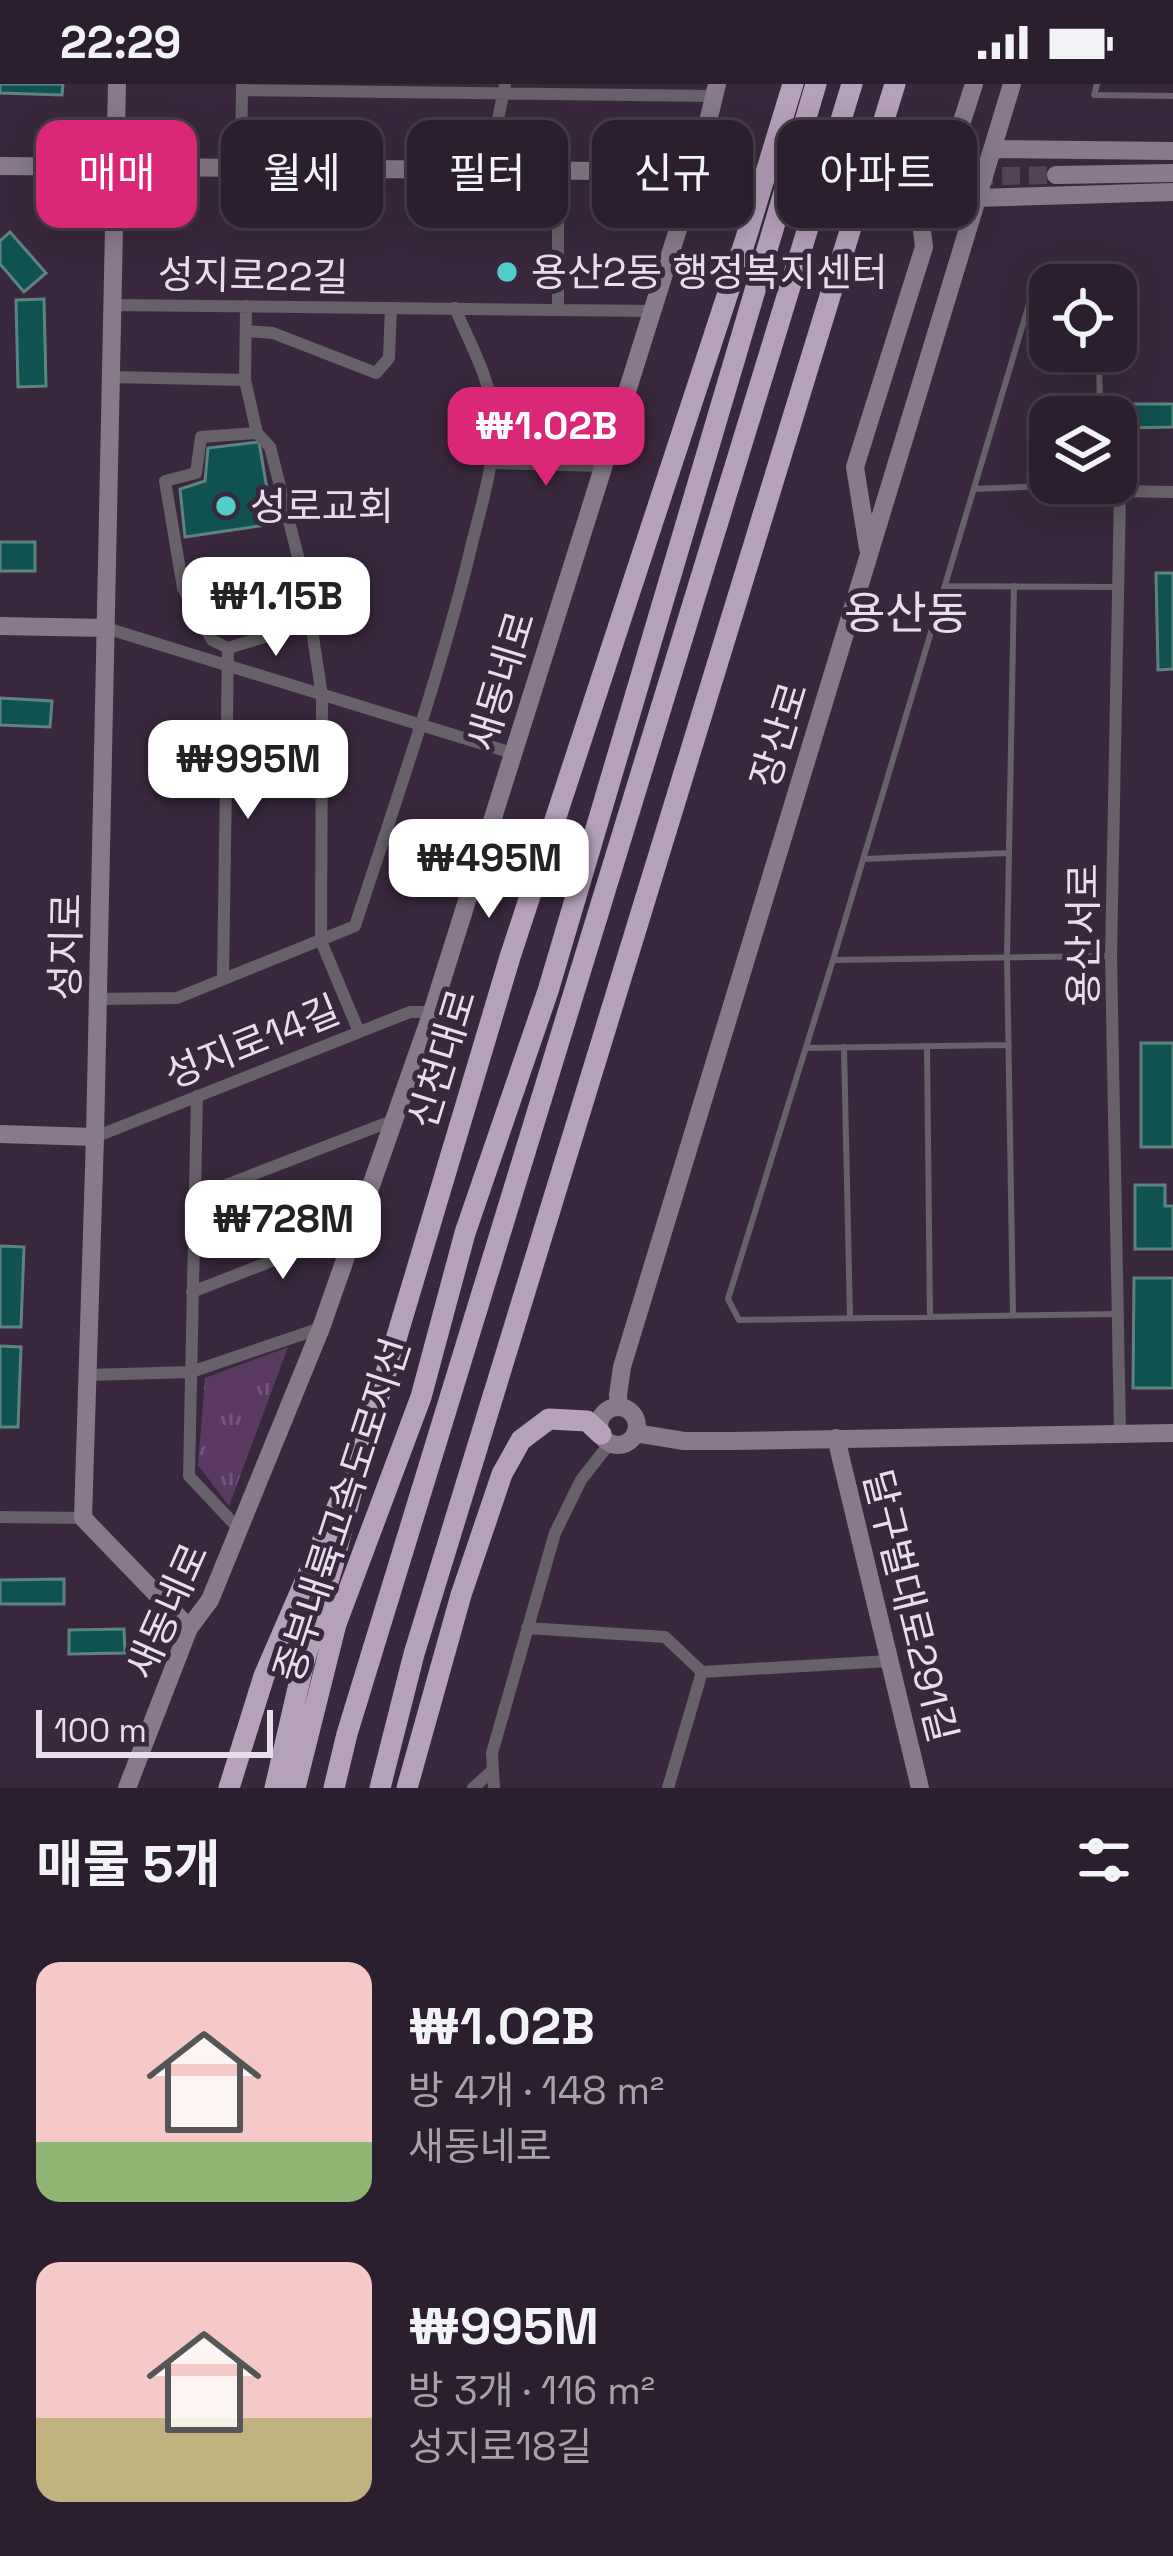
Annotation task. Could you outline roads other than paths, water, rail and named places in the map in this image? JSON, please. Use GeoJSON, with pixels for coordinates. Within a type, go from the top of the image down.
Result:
{"type":"FeatureCollection","features":[{"type":"Feature","properties":{"kind":"highway","name":"중부내륙고속도로지선"},"geometry":{"type":"LineString","coordinates":[[295,1788],[337,1624],[421,1397],[465,1233],[548,991],[816,84]]}},
{"type":"Feature","properties":{"kind":"highway","name":"중부내륙고속도로지선"},"geometry":{"type":"LineString","coordinates":[[334,1788],[852,84]]}},
{"type":"Feature","properties":{"kind":"highway"},"geometry":{"type":"LineString","coordinates":[[380,1788],[414,1654],[895,84]]}},
{"type":"Feature","properties":{"kind":"highway","name":"신천대로"},"geometry":{"type":"LineString","coordinates":[[275,1788],[357,1470],[510,957],[792,88]]}},
{"type":"Feature","properties":{"kind":"highway"},"geometry":{"type":"LineString","coordinates":[[406,1788],[460,1595],[502,1474],[521,1439],[549,1419],[587,1421],[605,1438]]}},
{"type":"Feature","properties":{"kind":"highway"},"geometry":{"type":"LineString","coordinates":[[229,1788],[264,1676],[330,1520],[357,1470]]}},
{"type":"Feature","properties":{"kind":"street","name":"성지로"},"geometry":{"type":"LineString","coordinates":[[116,120],[117,84]]}},
{"type":"Feature","properties":{"kind":"street"},"geometry":{"type":"LineString","coordinates":[[962,120],[974,84]]}},
{"type":"Feature","properties":{"kind":"street","name":"장산로"},"geometry":{"type":"LineString","coordinates":[[977,195],[1012,84]]}},
{"type":"Feature","properties":{"kind":"street"},"geometry":{"type":"LineString","coordinates":[[242,120],[242,87],[716,90]]}},
{"type":"Feature","properties":{"kind":"street"},"geometry":{"type":"LineString","coordinates":[[498,120],[504,89]]}},
{"type":"Feature","properties":{"kind":"street","name":"새동네로"},"geometry":{"type":"LineString","coordinates":[[709,120],[716,90]]}},
{"type":"Feature","properties":{"kind":"street"},"geometry":{"type":"LineString","coordinates":[[992,149],[1173,151]]}},
{"type":"Feature","properties":{"kind":"street"},"geometry":{"type":"LineString","coordinates":[[0,166],[36,167]]}},
{"type":"Feature","properties":{"kind":"street"},"geometry":{"type":"LineString","coordinates":[[1056,175],[1173,173]]}},
{"type":"Feature","properties":{"kind":"street"},"geometry":{"type":"LineString","coordinates":[[977,198],[1173,192]]}},
{"type":"Feature","properties":{"kind":"street","name":"성지로"},"geometry":{"type":"LineString","coordinates":[[82,1518],[115,228]]}},
{"type":"Feature","properties":{"kind":"street"},"geometry":{"type":"LineString","coordinates":[[558,228],[558,310]]}},
{"type":"Feature","properties":{"kind":"street","name":"새동네로"},"geometry":{"type":"LineString","coordinates":[[127,1788],[189,1628],[210,1600],[357,1228],[432,1012],[678,228]]}},
{"type":"Feature","properties":{"kind":"street"},"geometry":{"type":"LineString","coordinates":[[869,553],[855,467],[924,248],[922,228]]}},
{"type":"Feature","properties":{"kind":"street","name":"장산로"},"geometry":{"type":"LineString","coordinates":[[619,1407],[622,1367],[967,228]]}},
{"type":"Feature","properties":{"kind":"street","name":"성지로22길"},"geometry":{"type":"LineString","coordinates":[[114,305],[652,311]]}},
{"type":"Feature","properties":{"kind":"street"},"geometry":{"type":"LineString","coordinates":[[246,306],[245,380],[257,433],[270,447],[305,584],[322,696],[322,941],[359,1032]]}},
{"type":"Feature","properties":{"kind":"street","name":"성지로22길"},"geometry":{"type":"LineString","coordinates":[[246,331],[273,333],[376,373],[389,358],[392,308]]}},
{"type":"Feature","properties":{"kind":"street"},"geometry":{"type":"LineString","coordinates":[[98,999],[177,998],[355,926],[421,725],[491,463],[491,393],[455,308]]}},
{"type":"Feature","properties":{"kind":"street"},"geometry":{"type":"LineString","coordinates":[[112,377],[245,380]]}},
{"type":"Feature","properties":{"kind":"street"},"geometry":{"type":"LineString","coordinates":[[491,393],[626,393]]}},
{"type":"Feature","properties":{"kind":"street"},"geometry":{"type":"LineString","coordinates":[[257,433],[201,437],[196,473],[165,481],[183,588],[212,640],[228,648],[311,623]]}},
{"type":"Feature","properties":{"kind":"street"},"geometry":{"type":"LineString","coordinates":[[491,463],[603,466]]}},
{"type":"Feature","properties":{"kind":"street"},"geometry":{"type":"LineString","coordinates":[[1137,491],[1173,492]]}},
{"type":"Feature","properties":{"kind":"street","name":"용산서로"},"geometry":{"type":"LineString","coordinates":[[1120,504],[1111,956],[1120,1433]]}},
{"type":"Feature","properties":{"kind":"street"},"geometry":{"type":"LineString","coordinates":[[0,626],[106,628],[512,753]]}},
{"type":"Feature","properties":{"kind":"street"},"geometry":{"type":"LineString","coordinates":[[223,978],[228,648]]}},
{"type":"Feature","properties":{"kind":"street","name":"성지로14길"},"geometry":{"type":"LineString","coordinates":[[95,1137],[410,1012],[432,1012]]}},
{"type":"Feature","properties":{"kind":"street"},"geometry":{"type":"LineString","coordinates":[[197,1096],[189,1476],[239,1529]]}},
{"type":"Feature","properties":{"kind":"street"},"geometry":{"type":"LineString","coordinates":[[194,1197],[395,1120]]}},
{"type":"Feature","properties":{"kind":"street"},"geometry":{"type":"LineString","coordinates":[[0,1134],[95,1137]]}},
{"type":"Feature","properties":{"kind":"street"},"geometry":{"type":"LineString","coordinates":[[192,1292],[357,1228]]}},
{"type":"Feature","properties":{"kind":"street"},"geometry":{"type":"LineString","coordinates":[[87,1376],[191,1372],[321,1328]]}},
{"type":"Feature","properties":{"kind":"street"},"geometry":{"type":"LineString","coordinates":[[494,1788],[492,1753],[555,1533],[605,1438],[603,1415],[619,1407],[634,1416],[635,1433]]}},
{"type":"Feature","properties":{"kind":"street"},"geometry":{"type":"LineString","coordinates":[[605,1438],[622,1444],[635,1433],[684,1441],[1173,1433]]}},
{"type":"Feature","properties":{"kind":"street","name":"달구벌대로291길"},"geometry":{"type":"LineString","coordinates":[[836,1438],[920,1788]]}},
{"type":"Feature","properties":{"kind":"street"},"geometry":{"type":"LineString","coordinates":[[0,1517],[82,1518],[189,1628]]}},
{"type":"Feature","properties":{"kind":"street"},"geometry":{"type":"LineString","coordinates":[[527,1628],[665,1637],[702,1672],[890,1661]]}},
{"type":"Feature","properties":{"kind":"street"},"geometry":{"type":"LineString","coordinates":[[668,1788],[702,1672]]}},
{"type":"Feature","properties":{"kind":"street"},"geometry":{"type":"LineString","coordinates":[[473,1788],[493,1770]]}},
{"type":"Feature","properties":{"kind":"lane"},"geometry":{"type":"LineString","coordinates":[[1097,84],[1094,95],[1173,96]]}},
{"type":"Feature","properties":{"kind":"lane"},"geometry":{"type":"LineString","coordinates":[[1029,304],[728,1299],[739,1320],[1119,1314]]}},
{"type":"Feature","properties":{"kind":"lane"},"geometry":{"type":"LineString","coordinates":[[974,489],[1029,487]]}},
{"type":"Feature","properties":{"kind":"lane"},"geometry":{"type":"LineString","coordinates":[[945,586],[1118,587]]}},
{"type":"Feature","properties":{"kind":"lane"},"geometry":{"type":"LineString","coordinates":[[1013,1316],[1007,958],[1015,586]]}},
{"type":"Feature","properties":{"kind":"lane"},"geometry":{"type":"LineString","coordinates":[[863,859],[1009,853]]}},
{"type":"Feature","properties":{"kind":"lane"},"geometry":{"type":"LineString","coordinates":[[833,960],[1111,956]]}},
{"type":"Feature","properties":{"kind":"lane"},"geometry":{"type":"LineString","coordinates":[[806,1048],[1009,1045]]}},
{"type":"Feature","properties":{"kind":"lane"},"geometry":{"type":"LineString","coordinates":[[927,1046],[930,1317]]}},
{"type":"Feature","properties":{"kind":"lane"},"geometry":{"type":"LineString","coordinates":[[844,1047],[850,1318]]}},
{"type":"Feature","properties":{"kind":"tunnel"},"geometry":{"type":"LineString","coordinates":[[753,173],[777,174]]}},
{"type":"Feature","properties":{"kind":"tunnel"},"geometry":{"type":"LineString","coordinates":[[977,176],[1056,175]]}},
{"type":"Feature","properties":{"kind":"place","name":"용산2동 행정복지센터"},"geometry":{"type":"Point","coordinates":[507,272]}},
{"type":"Feature","properties":{"kind":"place","name":"성로교회"},"geometry":{"type":"Point","coordinates":[226,506]}},
{"type":"Feature","properties":{"kind":"district","name":"용산동"},"geometry":{"type":"Point","coordinates":[906,613]}}]}
